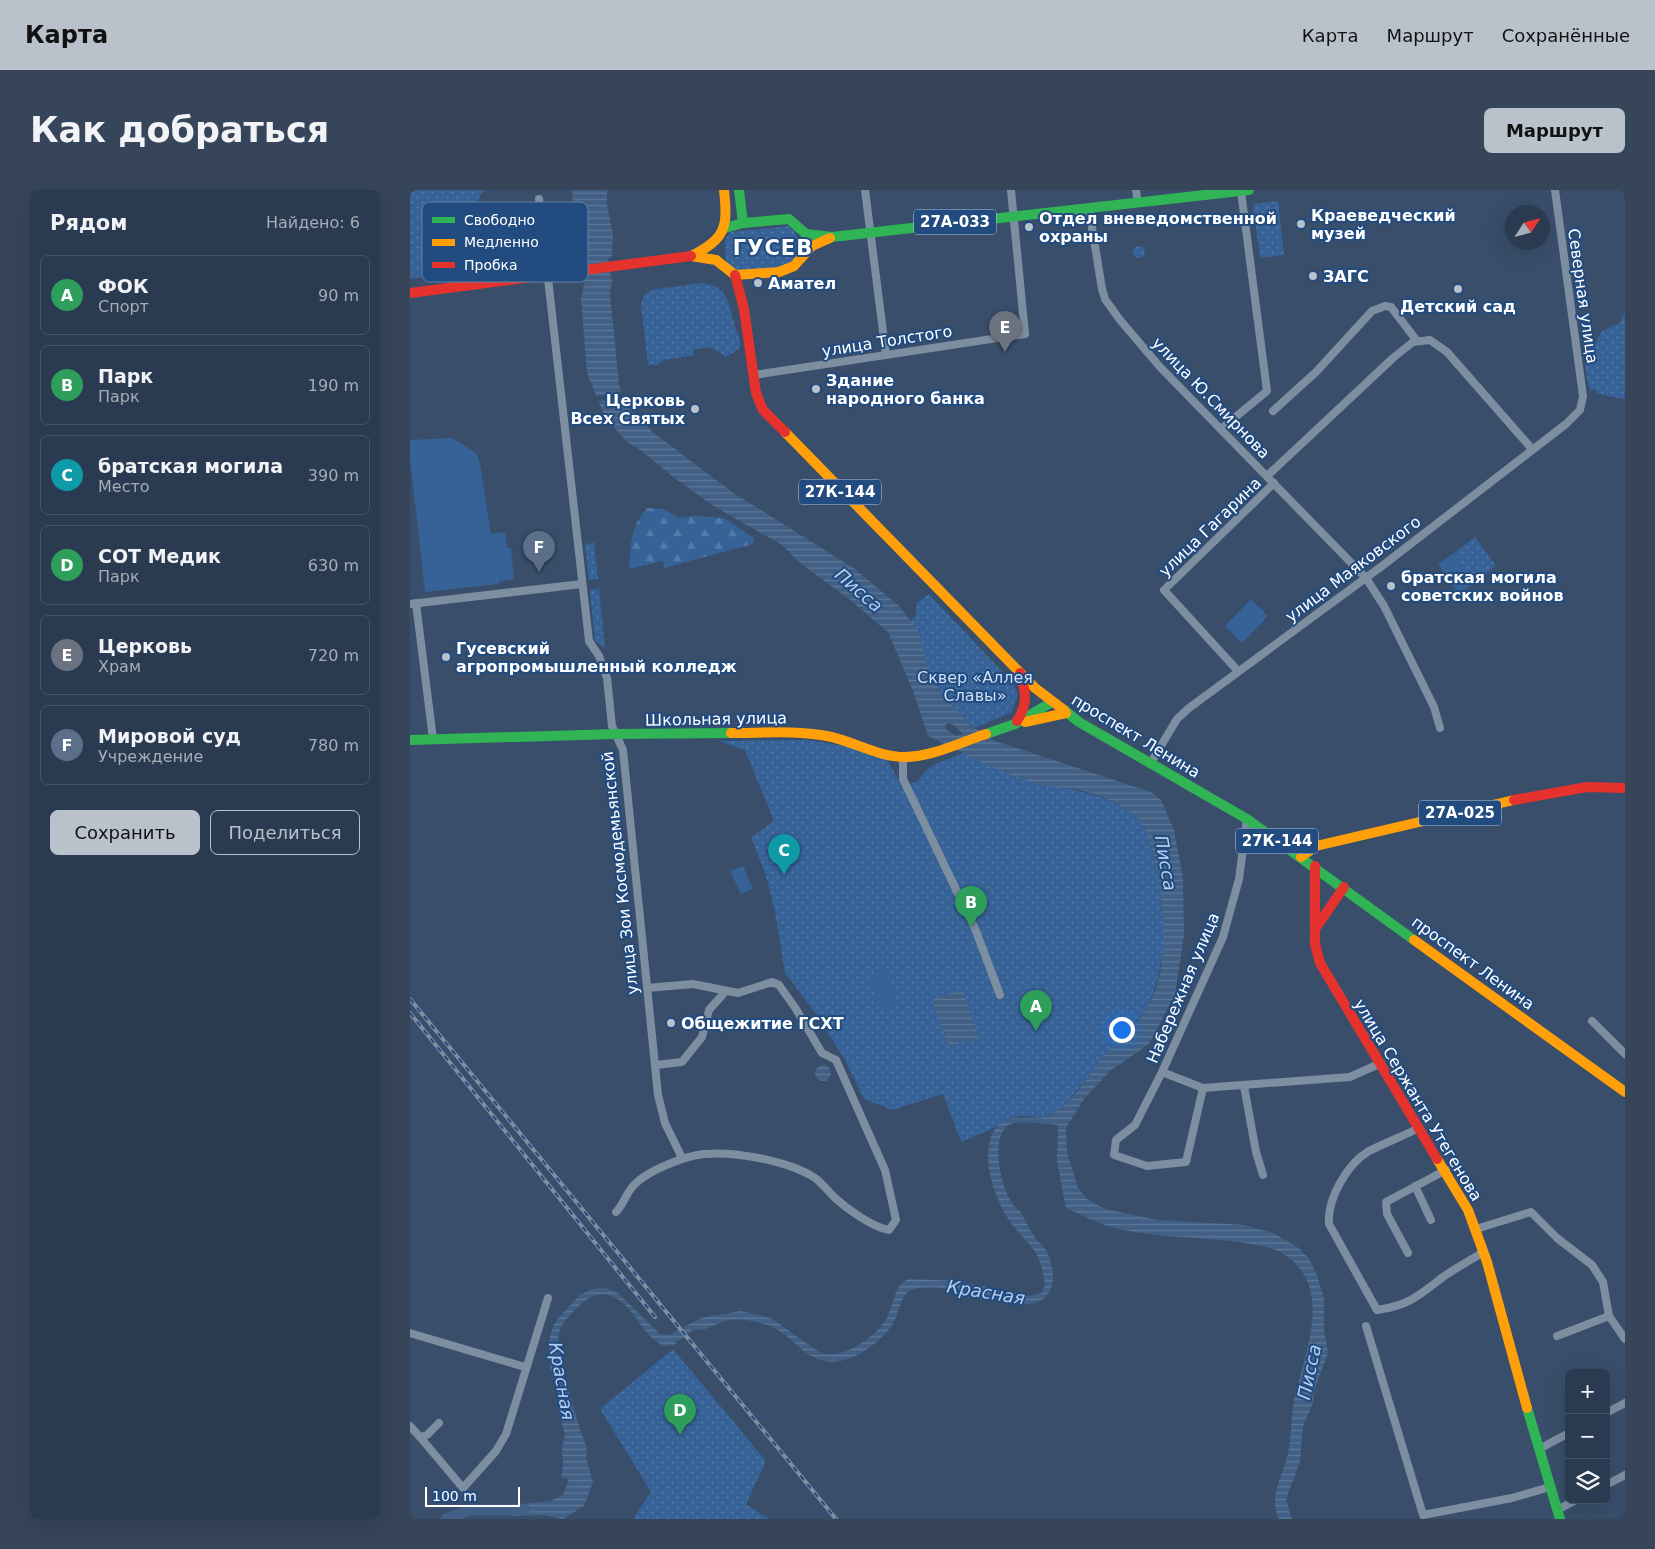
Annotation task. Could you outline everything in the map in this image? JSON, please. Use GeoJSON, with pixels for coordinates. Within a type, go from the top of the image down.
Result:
{"type":"FeatureCollection","features":[{"type":"Feature","properties":{"kind":"main road"},"geometry":{"type":"LineString","coordinates":[[724,190],[727,216],[720,245],[725,266]]}},
{"type":"Feature","properties":{"kind":"main road"},"geometry":{"type":"LineString","coordinates":[[739,190],[743,223]]}},
{"type":"Feature","properties":{"kind":"main road","name":"27А-033"},"geometry":{"type":"LineString","coordinates":[[832,237],[871,231],[1014,215],[1089,209],[1245,190]]}},
{"type":"Feature","properties":{"kind":"main road"},"geometry":{"type":"LineString","coordinates":[[588,271],[691,256],[705,249],[723,232],[743,223],[789,219],[809,235],[832,237]]}},
{"type":"Feature","properties":{"kind":"main road"},"geometry":{"type":"LineString","coordinates":[[800,228],[805,254]]}},
{"type":"Feature","properties":{"kind":"main road"},"geometry":{"type":"LineString","coordinates":[[691,256],[716,260],[735,275],[747,275],[786,269],[800,262],[812,246],[832,237]]}},
{"type":"Feature","properties":{"kind":"main road","name":"проспект Ленина"},"geometry":{"type":"LineString","coordinates":[[735,275],[744,309],[758,402],[770,418],[1020,673],[1066,713],[1150,764],[1247,819],[1625,1092]]}},
{"type":"Feature","properties":{"kind":"main road","name":"проспект Ленина"},"geometry":{"type":"LineString","coordinates":[[744,309],[747,275]]}},
{"type":"Feature","properties":{"kind":"main road"},"geometry":{"type":"LineString","coordinates":[[410,293],[486,282]]}},
{"type":"Feature","properties":{"kind":"main road"},"geometry":{"type":"LineString","coordinates":[[1014,724],[1027,703],[1027,692],[1020,673]]}},
{"type":"Feature","properties":{"kind":"main road","name":"Школьная улица"},"geometry":{"type":"LineString","coordinates":[[1014,724],[1052,702]]}},
{"type":"Feature","properties":{"kind":"main road","name":"Школьная улица"},"geometry":{"type":"LineString","coordinates":[[410,740],[615,734],[795,733],[827,736],[903,757],[920,756],[1014,724],[1066,713]]}},
{"type":"Feature","properties":{"kind":"main road","name":"27А-025"},"geometry":{"type":"LineString","coordinates":[[1301,857],[1316,846],[1550,792],[1587,787],[1625,788]]}},
{"type":"Feature","properties":{"kind":"main road","name":"улица Сержанта Утегенова"},"geometry":{"type":"LineString","coordinates":[[1314,866],[1315,944],[1320,962],[1446,1170],[1476,1229],[1558,1515]]}},
{"type":"Feature","properties":{"kind":"main road"},"geometry":{"type":"LineString","coordinates":[[1315,929],[1344,888]]}},
{"type":"Feature","properties":{"kind":"street"},"geometry":{"type":"LineString","coordinates":[[865,190],[886,355]]}},
{"type":"Feature","properties":{"kind":"street"},"geometry":{"type":"LineString","coordinates":[[1011,190],[1014,215]]}},
{"type":"Feature","properties":{"kind":"street"},"geometry":{"type":"LineString","coordinates":[[1136,190],[1138,203]]}},
{"type":"Feature","properties":{"kind":"street"},"geometry":{"type":"LineString","coordinates":[[1221,429],[1267,391],[1245,190]]}},
{"type":"Feature","properties":{"kind":"street","name":"Северная улица"},"geometry":{"type":"LineString","coordinates":[[1555,190],[1583,405]]}},
{"type":"Feature","properties":{"kind":"street","name":"улица Ю.Смирнова"},"geometry":{"type":"LineString","coordinates":[[1089,209],[1102,289],[1106,299],[1120,320],[1155,361],[1366,578],[1384,606],[1434,707],[1440,728]]}},
{"type":"Feature","properties":{"kind":"street","name":"улица Толстого"},"geometry":{"type":"LineString","coordinates":[[754,375],[1025,334],[1014,215]]}},
{"type":"Feature","properties":{"kind":"street","name":"улица Зои Космодемьянской"},"geometry":{"type":"LineString","coordinates":[[549,282],[589,641],[599,656],[607,678],[615,734],[623,750],[658,1095],[665,1122],[682,1158]]}},
{"type":"Feature","properties":{"kind":"street"},"geometry":{"type":"LineString","coordinates":[[1272,411],[1316,372],[1372,312],[1380,307],[1391,308],[1395,311],[1418,341]]}},
{"type":"Feature","properties":{"kind":"street"},"geometry":{"type":"LineString","coordinates":[[1267,476],[1393,358],[1413,342],[1418,341],[1430,340],[1447,352],[1532,449]]}},
{"type":"Feature","properties":{"kind":"street","name":"улица Маяковского"},"geometry":{"type":"LineString","coordinates":[[1150,764],[1177,719],[1238,671],[1366,578],[1566,424],[1583,405]]}},
{"type":"Feature","properties":{"kind":"street","name":"улица Гагарина"},"geometry":{"type":"LineString","coordinates":[[1238,671],[1164,590],[1274,483]]}},
{"type":"Feature","properties":{"kind":"street"},"geometry":{"type":"LineString","coordinates":[[432,739],[413,604],[582,584]]}},
{"type":"Feature","properties":{"kind":"street"},"geometry":{"type":"LineString","coordinates":[[903,757],[903,779],[976,930],[1000,995]]}},
{"type":"Feature","properties":{"kind":"street","name":"Набережная улица"},"geometry":{"type":"LineString","coordinates":[[1203,1088],[1186,1162],[1147,1166],[1114,1155],[1116,1140],[1135,1125],[1162,1072],[1223,937],[1239,880],[1247,819]]}},
{"type":"Feature","properties":{"kind":"street"},"geometry":{"type":"LineString","coordinates":[[616,1212],[635,1184],[682,1158],[706,1154],[746,1156],[788,1165],[815,1179],[836,1199],[874,1226],[889,1230],[896,1220],[885,1170],[836,1060],[822,1052],[779,985],[772,982],[738,993],[725,992],[693,984],[647,988]]}},
{"type":"Feature","properties":{"kind":"street"},"geometry":{"type":"LineString","coordinates":[[655,1065],[682,1062],[702,1037],[709,1010],[725,992]]}},
{"type":"Feature","properties":{"kind":"street"},"geometry":{"type":"LineString","coordinates":[[1592,1021],[1625,1054]]}},
{"type":"Feature","properties":{"kind":"street"},"geometry":{"type":"LineString","coordinates":[[1162,1072],[1203,1088],[1350,1077],[1381,1063]]}},
{"type":"Feature","properties":{"kind":"street"},"geometry":{"type":"LineString","coordinates":[[1244,1086],[1256,1152],[1263,1175]]}},
{"type":"Feature","properties":{"kind":"street"},"geometry":{"type":"LineString","coordinates":[[1420,1128],[1360,1158],[1332,1199],[1328,1212],[1329,1224],[1377,1310],[1392,1308],[1412,1301],[1443,1278],[1484,1252]]}},
{"type":"Feature","properties":{"kind":"street"},"geometry":{"type":"LineString","coordinates":[[1408,1253],[1387,1214],[1386,1202],[1446,1170]]}},
{"type":"Feature","properties":{"kind":"street"},"geometry":{"type":"LineString","coordinates":[[1415,1186],[1431,1220]]}},
{"type":"Feature","properties":{"kind":"street"},"geometry":{"type":"LineString","coordinates":[[1476,1229],[1531,1212],[1557,1238],[1592,1265],[1603,1282],[1609,1316],[1625,1339]]}},
{"type":"Feature","properties":{"kind":"street"},"geometry":{"type":"LineString","coordinates":[[410,1426],[463,1488],[496,1451],[506,1434],[525,1367],[548,1298]]}},
{"type":"Feature","properties":{"kind":"street"},"geometry":{"type":"LineString","coordinates":[[1557,1336],[1609,1316]]}},
{"type":"Feature","properties":{"kind":"street"},"geometry":{"type":"LineString","coordinates":[[1366,1326],[1424,1515],[1503,1500],[1550,1487]]}},
{"type":"Feature","properties":{"kind":"street"},"geometry":{"type":"LineString","coordinates":[[410,1333],[525,1367]]}},
{"type":"Feature","properties":{"kind":"street"},"geometry":{"type":"LineString","coordinates":[[1610,1411],[1625,1403]]}},
{"type":"Feature","properties":{"kind":"street"},"geometry":{"type":"LineString","coordinates":[[420,1437],[427,1435],[440,1423]]}},
{"type":"Feature","properties":{"kind":"street"},"geometry":{"type":"LineString","coordinates":[[1539,1449],[1565,1435]]}},
{"type":"Feature","properties":{"kind":"street"},"geometry":{"type":"LineString","coordinates":[[1610,1483],[1625,1475]]}},
{"type":"Feature","properties":{"kind":"street"},"geometry":{"type":"LineString","coordinates":[[1558,1515],[1571,1504]]}},
{"type":"Feature","properties":{"kind":"green space"},"geometry":{"type":"Polygon","coordinates":[[[410,190],[484,190],[477,202],[422,202],[422,277],[410,279],[410,190]]]}},
{"type":"Feature","properties":{"kind":"green space"},"geometry":{"type":"Polygon","coordinates":[[[1278,201],[1284,255],[1260,258],[1253,204],[1278,201]]]}},
{"type":"Feature","properties":{"kind":"green space"},"geometry":{"type":"Polygon","coordinates":[[[789,226],[796,235],[799,244],[794,265],[741,273],[726,262],[725,241],[730,232],[789,226]]]}},
{"type":"Feature","properties":{"kind":"green space"},"geometry":{"type":"Polygon","coordinates":[[[1141,246],[1144,247],[1144,257],[1137,258],[1134,257],[1133,250],[1134,247],[1141,246]]]}},
{"type":"Feature","properties":{"kind":"green space"},"geometry":{"type":"Polygon","coordinates":[[[701,283],[716,287],[725,296],[740,339],[739,349],[726,357],[711,347],[695,349],[692,353],[695,355],[664,360],[657,365],[648,365],[641,305],[644,295],[651,290],[701,283]]]}},
{"type":"Feature","properties":{"kind":"green space"},"geometry":{"type":"Polygon","coordinates":[[[1625,311],[1625,399],[1597,394],[1595,389],[1590,391],[1585,367],[1587,344],[1595,344],[1602,331],[1620,323],[1625,311]]]}},
{"type":"Feature","properties":{"kind":"green space"},"geometry":{"type":"Polygon","coordinates":[[[452,438],[476,453],[480,463],[491,534],[505,532],[507,548],[511,548],[514,580],[500,581],[498,584],[425,592],[410,458],[410,440],[452,438]]]}},
{"type":"Feature","properties":{"kind":"green space"},"geometry":{"type":"Polygon","coordinates":[[[647,508],[663,509],[679,518],[695,516],[724,518],[754,538],[753,544],[664,568],[663,561],[629,569],[634,529],[647,508]]]}},
{"type":"Feature","properties":{"kind":"green space"},"geometry":{"type":"Polygon","coordinates":[[[1475,537],[1496,566],[1475,582],[1454,553],[1475,537]]]}},
{"type":"Feature","properties":{"kind":"green space"},"geometry":{"type":"Polygon","coordinates":[[[594,543],[598,579],[589,580],[585,544],[594,543]]]}},
{"type":"Feature","properties":{"kind":"green space"},"geometry":{"type":"Polygon","coordinates":[[[1454,553],[1475,582],[1459,594],[1438,564],[1454,553]]]}},
{"type":"Feature","properties":{"kind":"green space"},"geometry":{"type":"Polygon","coordinates":[[[599,589],[605,649],[595,641],[590,590],[599,589]]]}},
{"type":"Feature","properties":{"kind":"green space","name":"Сквер «Аллея Славы»"},"geometry":{"type":"Polygon","coordinates":[[[929,594],[1013,683],[1018,694],[1012,712],[975,728],[951,707],[929,670],[918,636],[910,622],[916,616],[917,603],[929,594]]]}},
{"type":"Feature","properties":{"kind":"green space"},"geometry":{"type":"Polygon","coordinates":[[[1251,599],[1268,616],[1242,643],[1225,626],[1251,599]]]}},
{"type":"Feature","properties":{"kind":"green space"},"geometry":{"type":"Polygon","coordinates":[[[809,740],[884,753],[902,787],[918,781],[926,770],[944,760],[963,753],[1037,784],[1071,789],[1104,798],[1130,811],[1146,828],[1160,887],[1165,942],[1157,982],[1148,1007],[1062,1108],[1042,1118],[1022,1116],[1008,1119],[996,1127],[961,1142],[943,1094],[892,1110],[864,1099],[845,1060],[814,1011],[785,973],[775,912],[766,876],[751,837],[774,821],[745,750],[719,741],[809,740]]]}},
{"type":"Feature","properties":{"kind":"green space"},"geometry":{"type":"Polygon","coordinates":[[[743,866],[753,889],[741,894],[730,871],[743,866]]]}},
{"type":"Feature","properties":{"kind":"green space"},"geometry":{"type":"Polygon","coordinates":[[[885,970],[898,1006],[882,1012],[869,976],[885,970]]]}},
{"type":"Feature","properties":{"kind":"green space"},"geometry":{"type":"Polygon","coordinates":[[[673,1349],[766,1461],[746,1504],[769,1519],[633,1519],[651,1492],[600,1409],[673,1349]]]}},
{"type":"Feature","properties":{"kind":"water","name":"Писса"},"geometry":{"type":"Polygon","coordinates":[[[572,190],[607,190],[607,203],[613,235],[612,256],[608,259],[612,281],[610,294],[619,384],[623,399],[632,412],[654,433],[732,492],[855,569],[900,607],[918,631],[926,662],[939,691],[970,725],[995,741],[1151,792],[1161,800],[1174,830],[1183,878],[1184,936],[1175,994],[1149,1044],[1110,1071],[1084,1099],[1066,1128],[1067,1152],[1078,1188],[1087,1199],[1105,1209],[1158,1220],[1245,1225],[1275,1234],[1299,1248],[1309,1259],[1316,1273],[1324,1298],[1324,1330],[1328,1353],[1314,1391],[1313,1403],[1303,1426],[1300,1462],[1286,1499],[1292,1519],[1279,1519],[1276,1511],[1275,1497],[1288,1454],[1294,1401],[1309,1341],[1312,1301],[1308,1282],[1297,1266],[1280,1252],[1269,1248],[1234,1241],[1168,1236],[1119,1229],[1092,1220],[1066,1208],[1057,1161],[1058,1125],[1040,1123],[1009,1125],[1003,1131],[999,1142],[999,1154],[1003,1182],[1008,1195],[1013,1205],[1020,1211],[1036,1239],[1044,1247],[1051,1263],[1053,1281],[1051,1289],[1041,1300],[1023,1304],[950,1289],[922,1288],[911,1290],[905,1295],[894,1322],[882,1337],[865,1351],[845,1360],[835,1362],[812,1357],[772,1327],[743,1320],[725,1321],[708,1328],[694,1329],[679,1341],[676,1341],[675,1345],[664,1346],[649,1335],[618,1299],[605,1294],[592,1296],[582,1303],[564,1322],[559,1333],[559,1342],[568,1390],[587,1447],[586,1457],[593,1482],[584,1506],[563,1519],[543,1515],[512,1516],[511,1505],[550,1501],[563,1495],[569,1479],[561,1477],[563,1465],[562,1446],[565,1435],[558,1409],[558,1386],[550,1370],[549,1342],[553,1326],[560,1316],[580,1295],[592,1289],[605,1288],[618,1293],[660,1334],[669,1335],[701,1318],[741,1311],[771,1318],[819,1352],[828,1354],[856,1347],[873,1335],[885,1321],[899,1286],[909,1279],[957,1281],[1028,1296],[1041,1293],[1045,1282],[1038,1257],[1009,1220],[999,1201],[991,1179],[988,1156],[992,1135],[996,1128],[1006,1120],[1045,1117],[1058,1110],[1072,1098],[1109,1050],[1134,1025],[1147,1008],[1159,976],[1164,939],[1162,902],[1153,852],[1145,829],[1135,816],[1108,799],[1092,793],[1040,785],[1008,774],[928,736],[913,691],[888,632],[850,600],[799,562],[782,545],[712,505],[627,442],[605,417],[587,373],[581,298],[585,282],[588,282],[588,202],[573,202],[572,190]],[[949,723],[945,725],[945,729],[956,736],[963,734],[954,725],[949,723]]]}},
{"type":"Feature","properties":{"kind":"water"},"geometry":{"type":"Polygon","coordinates":[[[785,240],[791,246],[785,252],[779,246],[785,240]]]}},
{"type":"Feature","properties":{"kind":"water"},"geometry":{"type":"Polygon","coordinates":[[[962,989],[979,1037],[949,1047],[932,1000],[962,989]]]}},
{"type":"Feature","properties":{"kind":"water"},"geometry":{"type":"Polygon","coordinates":[[[820,1065],[826,1065],[831,1070],[829,1079],[820,1081],[815,1076],[815,1070],[820,1065]]]}},
{"type":"Feature","properties":{"kind":"pier"},"geometry":{"type":"Polygon","coordinates":[[[623,392],[624,398],[596,401],[596,396],[623,392]]]}},
{"type":"Feature","properties":{"kind":"waterway","name":"Красная"},"geometry":{"type":"LineString","coordinates":[[446,1519],[470,1510],[525,1510]]}},
{"type":"Feature","properties":{"kind":"railway"},"geometry":{"type":"LineString","coordinates":[[410,999],[836,1519]]}},
{"type":"Feature","properties":{"kind":"railway"},"geometry":{"type":"LineString","coordinates":[[410,1013],[655,1317]]}},
{"type":"Feature","properties":{"kind":"traffic: fast"},"geometry":{"type":"LineString","coordinates":[[739,190],[743,223]]}},
{"type":"Feature","properties":{"kind":"traffic: fast"},"geometry":{"type":"LineString","coordinates":[[725,228],[743,223],[789,219],[806,234],[832,237],[1249,190]]}},
{"type":"Feature","properties":{"kind":"traffic: fast"},"geometry":{"type":"LineString","coordinates":[[986,734],[1015,724],[1052,702]]}},
{"type":"Feature","properties":{"kind":"traffic: fast"},"geometry":{"type":"LineString","coordinates":[[1064,710],[1079,722],[1247,819],[1414,940]]}},
{"type":"Feature","properties":{"kind":"traffic: fast"},"geometry":{"type":"LineString","coordinates":[[410,740],[615,734],[731,733]]}},
{"type":"Feature","properties":{"kind":"traffic: fast"},"geometry":{"type":"LineString","coordinates":[[1527,1408],[1560,1519]]}},
{"type":"Feature","properties":{"kind":"traffic: slow"},"geometry":{"type":"LineString","coordinates":[[691,256],[711,244],[722,231],[725,223],[724,190]]}},
{"type":"Feature","properties":{"kind":"traffic: slow"},"geometry":{"type":"LineString","coordinates":[[691,256],[716,260],[735,275],[779,272],[794,266],[812,246],[830,238]]}},
{"type":"Feature","properties":{"kind":"traffic: slow"},"geometry":{"type":"LineString","coordinates":[[785,432],[1035,688],[1064,710]]}},
{"type":"Feature","properties":{"kind":"traffic: slow"},"geometry":{"type":"LineString","coordinates":[[1025,722],[1066,713]]}},
{"type":"Feature","properties":{"kind":"traffic: slow"},"geometry":{"type":"LineString","coordinates":[[731,733],[791,732],[815,734],[837,738],[875,752],[905,757],[926,755],[986,734]]}},
{"type":"Feature","properties":{"kind":"traffic: slow"},"geometry":{"type":"LineString","coordinates":[[1301,857],[1316,846],[1514,800]]}},
{"type":"Feature","properties":{"kind":"traffic: slow"},"geometry":{"type":"LineString","coordinates":[[1414,940],[1625,1092]]}},
{"type":"Feature","properties":{"kind":"traffic: slow"},"geometry":{"type":"LineString","coordinates":[[1437,1159],[1468,1210],[1487,1262],[1527,1408]]}},
{"type":"Feature","properties":{"kind":"traffic: jam"},"geometry":{"type":"LineString","coordinates":[[588,270],[691,256]]}},
{"type":"Feature","properties":{"kind":"traffic: jam"},"geometry":{"type":"LineString","coordinates":[[735,275],[744,309],[756,393],[763,410],[785,432]]}},
{"type":"Feature","properties":{"kind":"traffic: jam"},"geometry":{"type":"LineString","coordinates":[[410,293],[494,282]]}},
{"type":"Feature","properties":{"kind":"traffic: jam"},"geometry":{"type":"LineString","coordinates":[[1017,721],[1021,715],[1025,698],[1020,673]]}},
{"type":"Feature","properties":{"kind":"traffic: jam"},"geometry":{"type":"LineString","coordinates":[[1514,800],[1587,787],[1625,788]]}},
{"type":"Feature","properties":{"kind":"traffic: jam"},"geometry":{"type":"LineString","coordinates":[[1315,866],[1315,944],[1320,963],[1437,1159]]}},
{"type":"Feature","properties":{"kind":"traffic: jam"},"geometry":{"type":"LineString","coordinates":[[1315,929],[1344,887]]}},
{"type":"Feature","properties":{"kind":"place","name":"Краеведческий музей"},"geometry":{"type":"Point","coordinates":[1301,224]}},
{"type":"Feature","properties":{"kind":"place","name":"Отдел вневедомственной охраны"},"geometry":{"type":"Point","coordinates":[1029,227]}},
{"type":"Feature","properties":{"kind":"place","name":"ЗАГС"},"geometry":{"type":"Point","coordinates":[1313,276]}},
{"type":"Feature","properties":{"kind":"place","name":"Амател"},"geometry":{"type":"Point","coordinates":[758,283]}},
{"type":"Feature","properties":{"kind":"place","name":"Детский сад"},"geometry":{"type":"Point","coordinates":[1458,289]}},
{"type":"Feature","properties":{"kind":"place","name":"Церковь"},"geometry":{"type":"Point","coordinates":[1005,352]}},
{"type":"Feature","properties":{"kind":"place","name":"Здание народного банка"},"geometry":{"type":"Point","coordinates":[816,389]}},
{"type":"Feature","properties":{"kind":"place","name":"Церковь Всех Святых"},"geometry":{"type":"Point","coordinates":[695,409]}},
{"type":"Feature","properties":{"kind":"place","name":"Мировой суд"},"geometry":{"type":"Point","coordinates":[539,572]}},
{"type":"Feature","properties":{"kind":"place","name":"братская могила советских войнов"},"geometry":{"type":"Point","coordinates":[1391,586]}},
{"type":"Feature","properties":{"kind":"place","name":"Гусевский агропромышленный колледж"},"geometry":{"type":"Point","coordinates":[446,657]}},
{"type":"Feature","properties":{"kind":"place","name":"братская могила"},"geometry":{"type":"Point","coordinates":[784,875]}},
{"type":"Feature","properties":{"kind":"place","name":"Парк"},"geometry":{"type":"Point","coordinates":[971,927]}},
{"type":"Feature","properties":{"kind":"place","name":"Общежитие ГСХТ"},"geometry":{"type":"Point","coordinates":[671,1023]}},
{"type":"Feature","properties":{"kind":"place","name":"ФОК"},"geometry":{"type":"Point","coordinates":[1036,1031]}},
{"type":"Feature","properties":{"kind":"place","name":"СОТ Медик"},"geometry":{"type":"Point","coordinates":[680,1435]}},
{"type":"Feature","properties":{"kind":"district","name":"ГУСЕВ"},"geometry":{"type":"Point","coordinates":[773,248]}}]}
